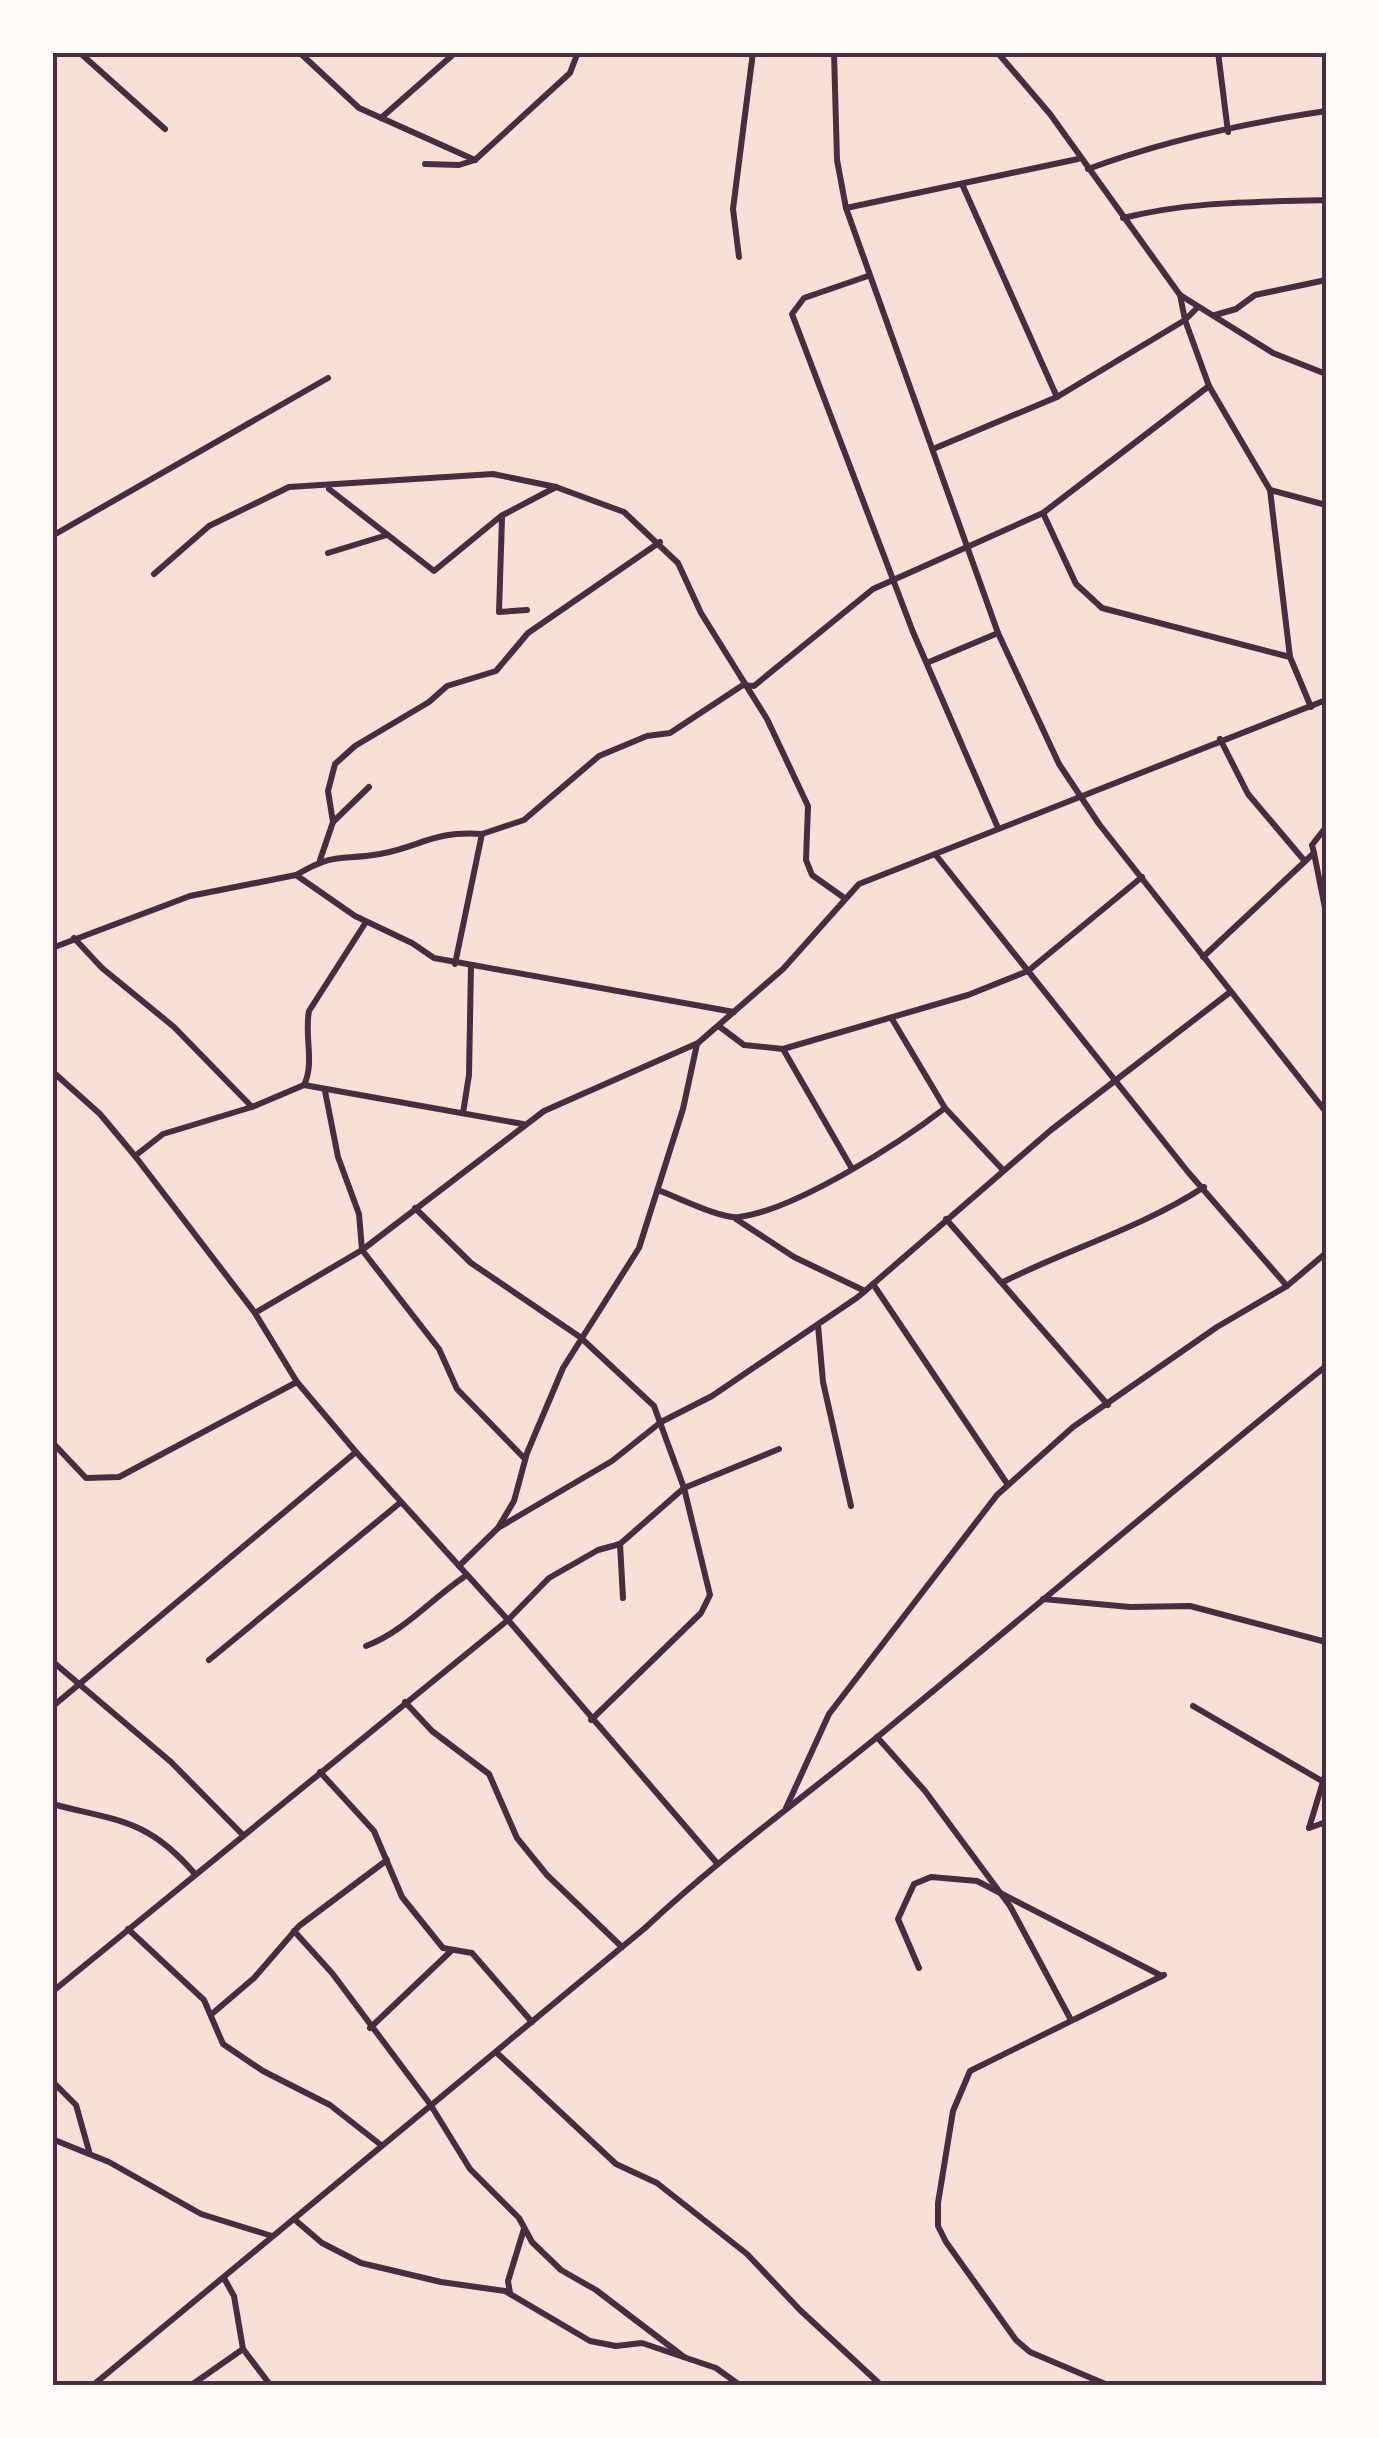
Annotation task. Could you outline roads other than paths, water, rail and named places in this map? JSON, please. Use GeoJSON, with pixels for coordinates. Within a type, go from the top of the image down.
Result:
{"type":"FeatureCollection","features":[{"type":"Feature","properties":{"kind":"street"},"geometry":{"type":"LineString","coordinates":[[79,52],[165,129]]}},
{"type":"Feature","properties":{"kind":"street"},"geometry":{"type":"LineString","coordinates":[[298,52],[359,108],[475,160]]}},
{"type":"Feature","properties":{"kind":"street"},"geometry":{"type":"LineString","coordinates":[[381,118],[456,52]]}},
{"type":"Feature","properties":{"kind":"street"},"geometry":{"type":"LineString","coordinates":[[425,164],[459,165],[475,160],[570,73],[578,52]]}},
{"type":"Feature","properties":{"kind":"street"},"geometry":{"type":"LineString","coordinates":[[739,257],[734,209],[753,52]]}},
{"type":"Feature","properties":{"kind":"street"},"geometry":{"type":"LineString","coordinates":[[834,52],[837,160],[846,208],[998,633],[1033,713],[1078,795],[1229,993],[1326,1112]]}},
{"type":"Feature","properties":{"kind":"street"},"geometry":{"type":"LineString","coordinates":[[997,52],[1050,114],[1078,159],[1180,295],[1273,353],[1326,374]]}},
{"type":"Feature","properties":{"kind":"street"},"geometry":{"type":"LineString","coordinates":[[1218,52],[1228,132]]}},
{"type":"Feature","properties":{"kind":"street"},"geometry":{"type":"LineString","coordinates":[[1088,168],[1144,148],[1228,132],[1250,122],[1326,111]]}},
{"type":"Feature","properties":{"kind":"street"},"geometry":{"type":"LineString","coordinates":[[846,208],[1078,159]]}},
{"type":"Feature","properties":{"kind":"street"},"geometry":{"type":"LineString","coordinates":[[962,184],[1057,397]]}},
{"type":"Feature","properties":{"kind":"street"},"geometry":{"type":"LineString","coordinates":[[1122,218],[1172,206],[1244,199],[1326,200]]}},
{"type":"Feature","properties":{"kind":"street"},"geometry":{"type":"LineString","coordinates":[[868,276],[804,298],[792,314],[913,632],[998,828]]}},
{"type":"Feature","properties":{"kind":"street"},"geometry":{"type":"LineString","coordinates":[[1214,316],[1236,309],[1255,294],[1326,280]]}},
{"type":"Feature","properties":{"kind":"street"},"geometry":{"type":"LineString","coordinates":[[1180,295],[1208,386],[1270,490],[1290,657],[1311,706]]}},
{"type":"Feature","properties":{"kind":"street"},"geometry":{"type":"LineString","coordinates":[[933,449],[1057,397],[1185,320],[1198,308]]}},
{"type":"Feature","properties":{"kind":"street"},"geometry":{"type":"LineString","coordinates":[[52,536],[328,378]]}},
{"type":"Feature","properties":{"kind":"street"},"geometry":{"type":"LineString","coordinates":[[52,948],[190,896],[296,875],[320,861],[382,854],[453,832],[482,834],[524,820],[599,756],[648,736],[670,733],[743,685],[754,686],[837,614],[895,579],[1043,513],[1208,386]]}},
{"type":"Feature","properties":{"kind":"street"},"geometry":{"type":"LineString","coordinates":[[154,574],[209,526],[289,487],[328,488],[494,474],[556,488],[624,512],[678,563],[743,685],[767,719],[808,806],[806,860],[812,876],[842,897]]}},
{"type":"Feature","properties":{"kind":"street"},"geometry":{"type":"LineString","coordinates":[[328,488],[434,571],[502,516],[556,488]]}},
{"type":"Feature","properties":{"kind":"street"},"geometry":{"type":"LineString","coordinates":[[1270,490],[1326,505]]}},
{"type":"Feature","properties":{"kind":"street"},"geometry":{"type":"LineString","coordinates":[[1043,513],[1076,584],[1102,608],[1290,657]]}},
{"type":"Feature","properties":{"kind":"street"},"geometry":{"type":"LineString","coordinates":[[502,516],[500,612],[527,610]]}},
{"type":"Feature","properties":{"kind":"street"},"geometry":{"type":"LineString","coordinates":[[328,553],[388,535]]}},
{"type":"Feature","properties":{"kind":"street"},"geometry":{"type":"LineString","coordinates":[[320,861],[332,822],[328,791],[334,764],[354,746],[429,702],[447,686],[496,671],[528,633],[660,542]]}},
{"type":"Feature","properties":{"kind":"street"},"geometry":{"type":"LineString","coordinates":[[929,662],[998,633]]}},
{"type":"Feature","properties":{"kind":"street"},"geometry":{"type":"LineString","coordinates":[[255,1313],[362,1250],[544,1111],[698,1043],[807,945],[842,897],[858,884],[1220,739],[1325,703]]}},
{"type":"Feature","properties":{"kind":"street"},"geometry":{"type":"LineString","coordinates":[[1220,739],[1248,794],[1304,859]]}},
{"type":"Feature","properties":{"kind":"street"},"geometry":{"type":"LineString","coordinates":[[332,822],[369,787]]}},
{"type":"Feature","properties":{"kind":"street"},"geometry":{"type":"LineString","coordinates":[[1326,827],[1312,845],[1326,914]]}},
{"type":"Feature","properties":{"kind":"street"},"geometry":{"type":"LineString","coordinates":[[455,964],[482,834]]}},
{"type":"Feature","properties":{"kind":"street"},"geometry":{"type":"LineString","coordinates":[[1203,958],[1314,852]]}},
{"type":"Feature","properties":{"kind":"street"},"geometry":{"type":"LineString","coordinates":[[935,854],[1286,1286]]}},
{"type":"Feature","properties":{"kind":"street"},"geometry":{"type":"LineString","coordinates":[[296,875],[366,922],[434,958],[734,1012]]}},
{"type":"Feature","properties":{"kind":"street"},"geometry":{"type":"LineString","coordinates":[[720,1027],[744,1045],[783,1049],[892,1019],[1028,971],[1142,876]]}},
{"type":"Feature","properties":{"kind":"street"},"geometry":{"type":"LineString","coordinates":[[135,1156],[163,1134],[252,1107],[304,1085],[311,1072],[306,1026],[309,1011],[366,922]]}},
{"type":"Feature","properties":{"kind":"street"},"geometry":{"type":"LineString","coordinates":[[74,938],[102,968],[174,1027],[252,1107]]}},
{"type":"Feature","properties":{"kind":"street"},"geometry":{"type":"LineString","coordinates":[[463,1113],[470,1075],[471,965]]}},
{"type":"Feature","properties":{"kind":"street"},"geometry":{"type":"LineString","coordinates":[[458,1566],[498,1528],[612,1461],[662,1422],[712,1396],[865,1291],[1003,1170],[1229,993]]}},
{"type":"Feature","properties":{"kind":"street"},"geometry":{"type":"LineString","coordinates":[[892,1019],[945,1108],[1003,1170]]}},
{"type":"Feature","properties":{"kind":"street"},"geometry":{"type":"LineString","coordinates":[[498,1528],[514,1501],[545,1405],[580,1337],[639,1248],[698,1043]]}},
{"type":"Feature","properties":{"kind":"street"},"geometry":{"type":"LineString","coordinates":[[783,1049],[851,1168]]}},
{"type":"Feature","properties":{"kind":"street"},"geometry":{"type":"LineString","coordinates":[[52,1072],[100,1114],[135,1156],[255,1313],[298,1382],[356,1452],[508,1620],[716,1862]]}},
{"type":"Feature","properties":{"kind":"street"},"geometry":{"type":"LineString","coordinates":[[304,1085],[524,1124]]}},
{"type":"Feature","properties":{"kind":"street"},"geometry":{"type":"LineString","coordinates":[[324,1091],[338,1158],[359,1214],[362,1250],[439,1349],[458,1389],[525,1459]]}},
{"type":"Feature","properties":{"kind":"street"},"geometry":{"type":"LineString","coordinates":[[736,1218],[808,1194],[945,1108]]}},
{"type":"Feature","properties":{"kind":"street"},"geometry":{"type":"LineString","coordinates":[[1003,1282],[1094,1238],[1166,1212],[1204,1186]]}},
{"type":"Feature","properties":{"kind":"street"},"geometry":{"type":"LineString","coordinates":[[658,1190],[736,1218],[794,1258],[865,1291]]}},
{"type":"Feature","properties":{"kind":"street"},"geometry":{"type":"LineString","coordinates":[[414,1208],[471,1263],[580,1337],[654,1406],[662,1422],[684,1488],[710,1594],[706,1604],[591,1720]]}},
{"type":"Feature","properties":{"kind":"street"},"geometry":{"type":"LineString","coordinates":[[946,1219],[1108,1405]]}},
{"type":"Feature","properties":{"kind":"street"},"geometry":{"type":"LineString","coordinates":[[785,1809],[806,1758],[849,1686],[1008,1484],[1074,1427],[1217,1327],[1286,1286],[1326,1253]]}},
{"type":"Feature","properties":{"kind":"street"},"geometry":{"type":"LineString","coordinates":[[874,1284],[1008,1484]]}},
{"type":"Feature","properties":{"kind":"street"},"geometry":{"type":"LineString","coordinates":[[818,1325],[822,1382],[850,1506]]}},
{"type":"Feature","properties":{"kind":"street"},"geometry":{"type":"LineString","coordinates":[[92,2386],[225,2280],[381,2144],[622,1948],[716,1862],[878,1736],[1326,1366]]}},
{"type":"Feature","properties":{"kind":"street"},"geometry":{"type":"LineString","coordinates":[[52,1442],[86,1478],[119,1477],[298,1382]]}},
{"type":"Feature","properties":{"kind":"street"},"geometry":{"type":"LineString","coordinates":[[52,1992],[508,1620],[548,1578],[598,1550],[620,1544],[684,1488],[778,1449]]}},
{"type":"Feature","properties":{"kind":"street"},"geometry":{"type":"LineString","coordinates":[[52,1707],[356,1452]]}},
{"type":"Feature","properties":{"kind":"street"},"geometry":{"type":"LineString","coordinates":[[209,1660],[401,1502]]}},
{"type":"Feature","properties":{"kind":"street"},"geometry":{"type":"LineString","coordinates":[[620,1544],[624,1598]]}},
{"type":"Feature","properties":{"kind":"street"},"geometry":{"type":"LineString","coordinates":[[366,1646],[386,1638],[436,1595],[467,1575]]}},
{"type":"Feature","properties":{"kind":"street"},"geometry":{"type":"LineString","coordinates":[[1043,1598],[1130,1607],[1190,1606],[1326,1642]]}},
{"type":"Feature","properties":{"kind":"street"},"geometry":{"type":"LineString","coordinates":[[52,1661],[171,1762],[242,1834]]}},
{"type":"Feature","properties":{"kind":"street"},"geometry":{"type":"LineString","coordinates":[[405,1702],[432,1730],[489,1774],[518,1838],[547,1875],[622,1948]]}},
{"type":"Feature","properties":{"kind":"street"},"geometry":{"type":"LineString","coordinates":[[1193,1706],[1322,1781]]}},
{"type":"Feature","properties":{"kind":"street"},"geometry":{"type":"LineString","coordinates":[[878,1736],[1002,1894],[1070,2020]]}},
{"type":"Feature","properties":{"kind":"street"},"geometry":{"type":"LineString","coordinates":[[320,1771],[374,1831],[402,1897],[450,1952]]}},
{"type":"Feature","properties":{"kind":"street"},"geometry":{"type":"LineString","coordinates":[[1326,1772],[1309,1828],[1326,1822]]}},
{"type":"Feature","properties":{"kind":"street"},"geometry":{"type":"LineString","coordinates":[[52,1804],[146,1830],[165,1840],[195,1874]]}},
{"type":"Feature","properties":{"kind":"street"},"geometry":{"type":"LineString","coordinates":[[213,2012],[254,1978],[294,1931],[354,1881],[387,1860]]}},
{"type":"Feature","properties":{"kind":"street"},"geometry":{"type":"LineString","coordinates":[[919,1968],[898,1918],[914,1884],[931,1877],[965,1880],[1002,1894],[1163,1976],[970,2071],[952,2111],[938,2226],[1016,2340],[1030,2352],[1110,2386]]}},
{"type":"Feature","properties":{"kind":"street"},"geometry":{"type":"LineString","coordinates":[[128,1929],[213,2012],[223,2044],[263,2071],[330,2105],[381,2144]]}},
{"type":"Feature","properties":{"kind":"street"},"geometry":{"type":"LineString","coordinates":[[294,1931],[332,1973],[430,2104],[470,2169],[497,2192],[561,2270],[596,2290],[684,2356]]}},
{"type":"Feature","properties":{"kind":"street"},"geometry":{"type":"LineString","coordinates":[[370,2028],[450,1952],[472,1953],[532,2022]]}},
{"type":"Feature","properties":{"kind":"street"},"geometry":{"type":"LineString","coordinates":[[495,2052],[616,2164],[657,2184],[734,2242],[882,2386]]}},
{"type":"Feature","properties":{"kind":"street"},"geometry":{"type":"LineString","coordinates":[[52,2081],[76,2105],[90,2152]]}},
{"type":"Feature","properties":{"kind":"street"},"geometry":{"type":"LineString","coordinates":[[52,2139],[90,2152],[201,2214],[274,2236]]}},
{"type":"Feature","properties":{"kind":"street"},"geometry":{"type":"LineString","coordinates":[[294,2219],[322,2244],[361,2263],[510,2294],[590,2341],[616,2346],[642,2343],[716,2368],[741,2386]]}},
{"type":"Feature","properties":{"kind":"street"},"geometry":{"type":"LineString","coordinates":[[510,2294],[508,2281],[524,2228]]}},
{"type":"Feature","properties":{"kind":"street"},"geometry":{"type":"LineString","coordinates":[[225,2280],[234,2296],[244,2349],[271,2386]]}},
{"type":"Feature","properties":{"kind":"street"},"geometry":{"type":"LineString","coordinates":[[190,2386],[244,2349]]}}]}
